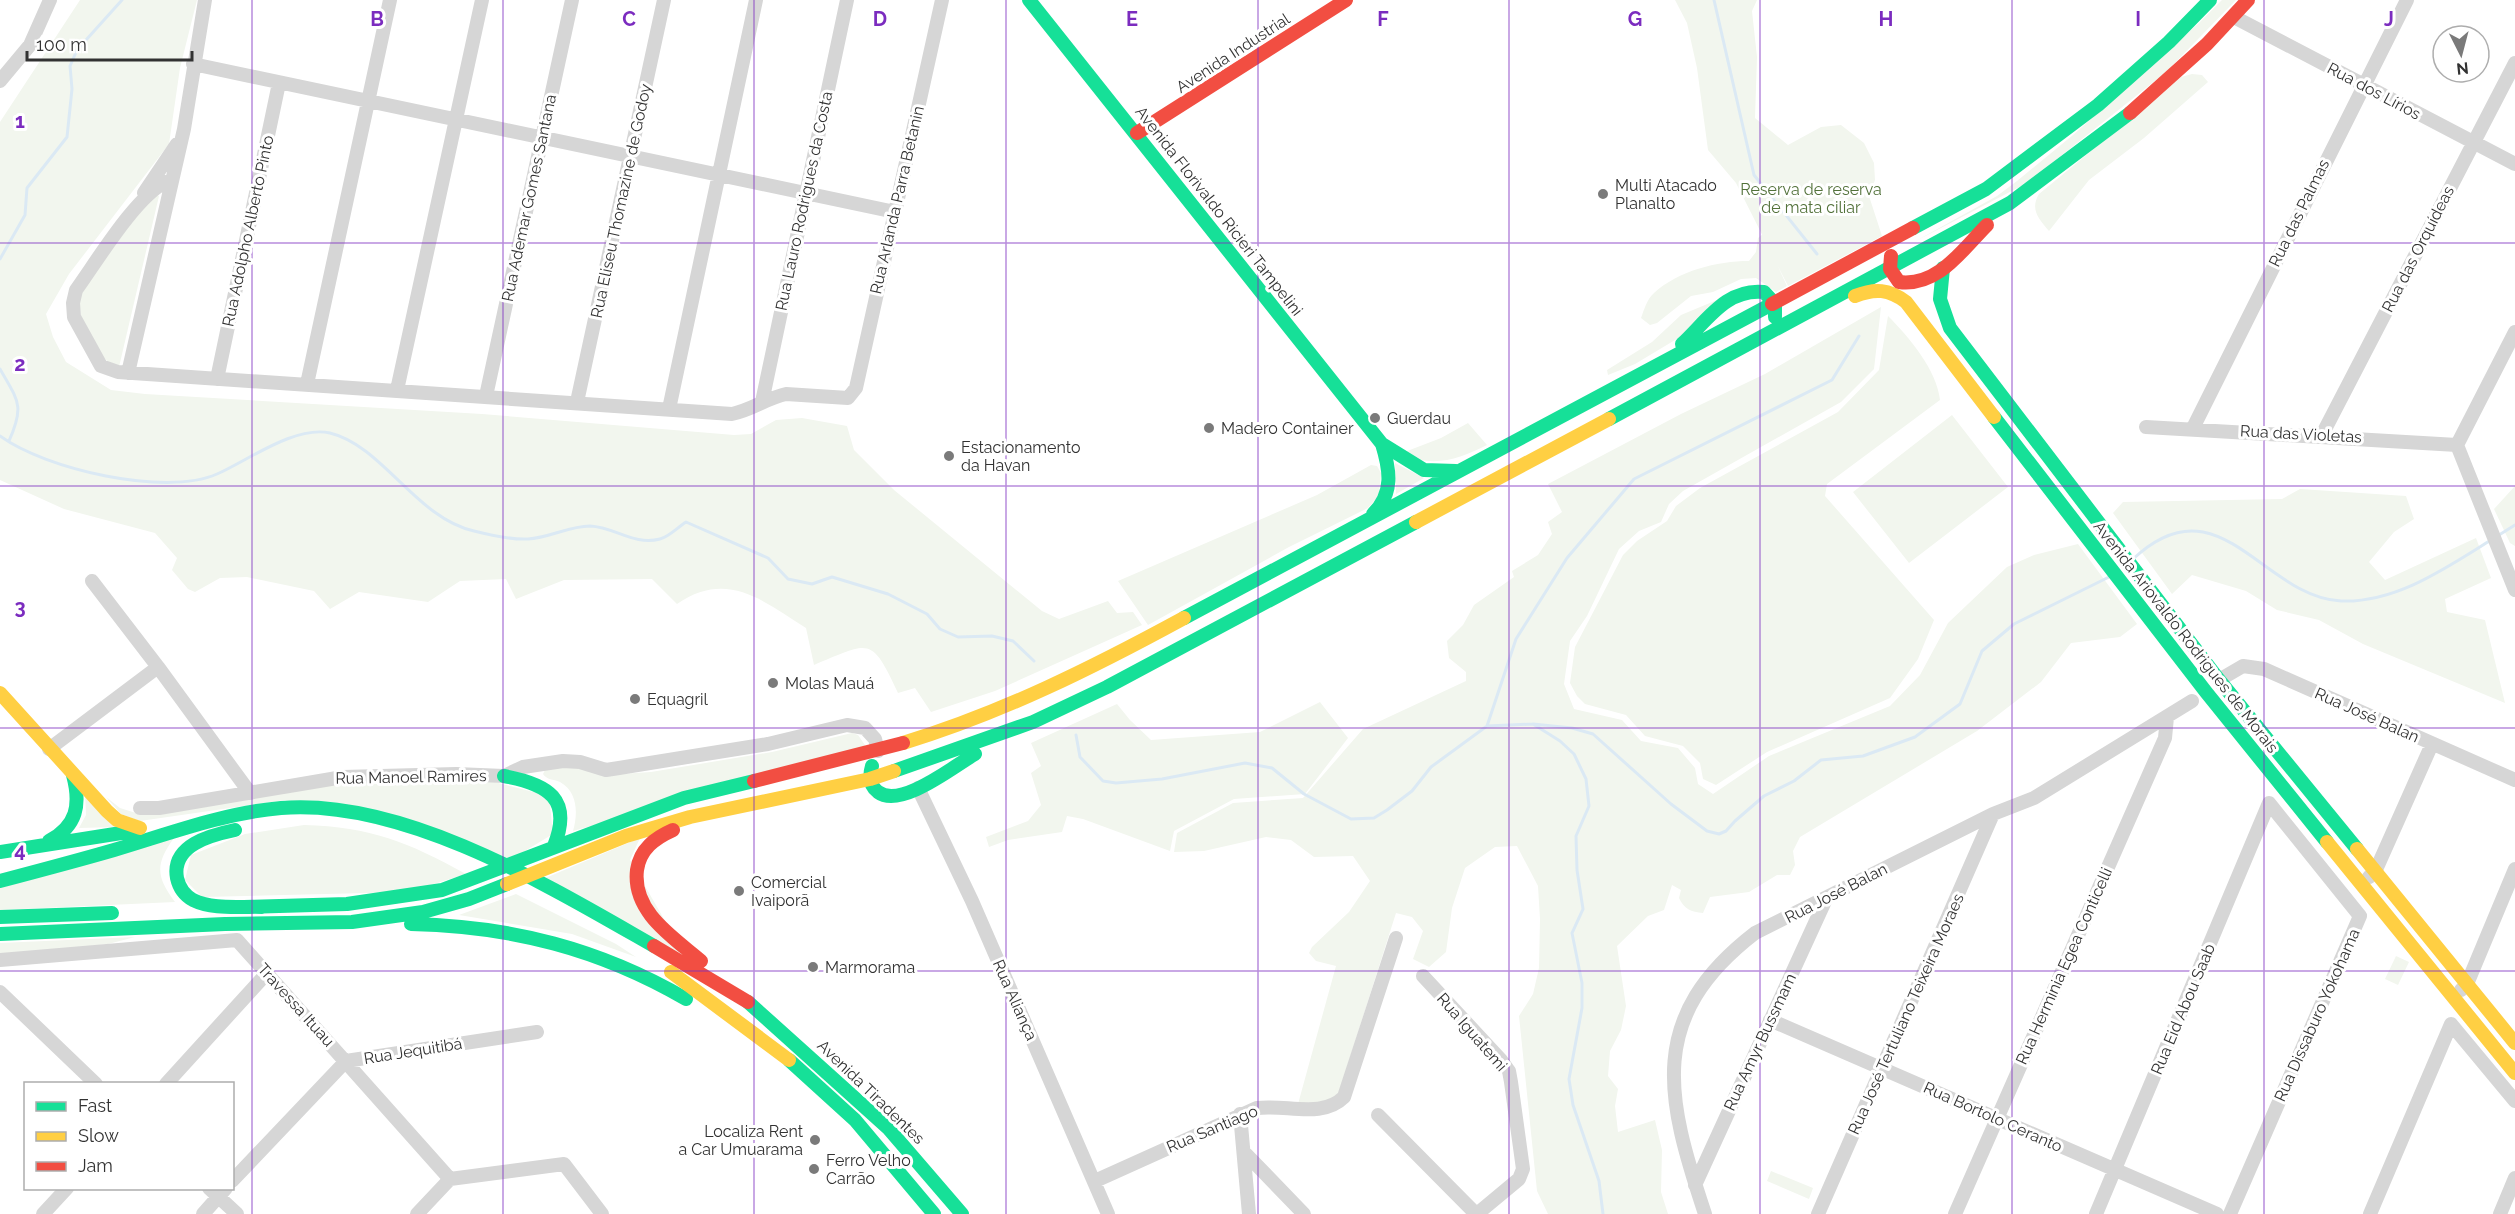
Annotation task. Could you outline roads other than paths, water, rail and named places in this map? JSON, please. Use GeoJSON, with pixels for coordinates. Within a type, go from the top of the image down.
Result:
{"type":"FeatureCollection","features":[{"type":"Feature","properties":{"kind":"main road","name":"Avenida Florivaldo Ricieri Tampelini"},"geometry":{"type":"LineString","coordinates":[[1029,0],[1382,444],[1421,471],[1437,473],[1463,470]]}},
{"type":"Feature","properties":{"kind":"main road","name":"Avenida Industrial"},"geometry":{"type":"LineString","coordinates":[[1137,133],[1346,0]]}},
{"type":"Feature","properties":{"kind":"main road"},"geometry":{"type":"LineString","coordinates":[[2010,203],[1933,277],[1911,284],[1899,282],[1890,269],[1889,261],[1896,251],[1986,189],[2098,105],[2169,42],[2210,0]]}},
{"type":"Feature","properties":{"kind":"main road"},"geometry":{"type":"LineString","coordinates":[[878,751],[871,772],[874,788],[882,796],[892,798],[902,796],[1033,722],[1107,687],[1890,269],[2010,203],[2121,121],[2234,17],[2248,0]]}},
{"type":"Feature","properties":{"kind":"main road"},"geometry":{"type":"LineString","coordinates":[[871,772],[947,730],[1093,667],[1775,304],[1986,189]]}},
{"type":"Feature","properties":{"kind":"main road","name":"Avenida Ariovaldo Rodrigues de Morais"},"geometry":{"type":"LineString","coordinates":[[1943,268],[1939,288],[1941,311],[1950,328],[2219,680],[2515,1043]]}},
{"type":"Feature","properties":{"kind":"main road"},"geometry":{"type":"LineString","coordinates":[[1629,381],[1635,372],[1684,343],[1736,293],[1753,289],[1764,292],[1775,304],[1777,312],[1770,324],[1739,348]]}},
{"type":"Feature","properties":{"kind":"main road","name":"Avenida Ariovaldo Rodrigues de Morais"},"geometry":{"type":"LineString","coordinates":[[1807,314],[1815,315],[1868,290],[1887,289],[1896,294],[1958,367],[2205,692],[2515,1073]]}},
{"type":"Feature","properties":{"kind":"main road","name":"Avenida Florivaldo Ricieri Tampelini"},"geometry":{"type":"LineString","coordinates":[[1360,524],[1378,509],[1389,493],[1389,468],[1382,444]]}},
{"type":"Feature","properties":{"kind":"main road"},"geometry":{"type":"LineString","coordinates":[[0,693],[72,774],[117,820],[145,829]]}},
{"type":"Feature","properties":{"kind":"main road"},"geometry":{"type":"LineString","coordinates":[[352,922],[423,912],[469,899],[626,836],[690,817],[745,806],[871,772],[1033,722]]}},
{"type":"Feature","properties":{"kind":"main road"},"geometry":{"type":"LineString","coordinates":[[179,910],[347,904],[442,890],[684,798],[878,751],[947,730]]}},
{"type":"Feature","properties":{"kind":"main road"},"geometry":{"type":"LineString","coordinates":[[42,845],[67,831],[78,813],[78,796],[72,774]]}},
{"type":"Feature","properties":{"kind":"main road"},"geometry":{"type":"LineString","coordinates":[[504,776],[533,780],[557,800],[564,816],[564,826],[554,846]]}},
{"type":"Feature","properties":{"kind":"main road"},"geometry":{"type":"LineString","coordinates":[[745,806],[655,837],[640,854],[635,873],[641,904],[654,920],[748,1002]]}},
{"type":"Feature","properties":{"kind":"main road"},"geometry":{"type":"LineString","coordinates":[[0,852],[281,808],[345,810],[419,827],[474,857],[539,898],[614,936],[665,968],[789,1060]]}},
{"type":"Feature","properties":{"kind":"main road"},"geometry":{"type":"LineString","coordinates":[[293,822],[345,822],[416,837],[474,857],[553,891],[620,926],[748,1002]]}},
{"type":"Feature","properties":{"kind":"main road"},"geometry":{"type":"LineString","coordinates":[[0,881],[114,850],[196,823]]}},
{"type":"Feature","properties":{"kind":"main road"},"geometry":{"type":"LineString","coordinates":[[251,827],[205,838],[189,846],[180,855],[177,878],[181,890],[189,898],[203,904],[262,907]]}},
{"type":"Feature","properties":{"kind":"main road"},"geometry":{"type":"LineString","coordinates":[[0,917],[131,912]]}},
{"type":"Feature","properties":{"kind":"main road"},"geometry":{"type":"LineString","coordinates":[[0,934],[225,924],[352,922],[480,928],[548,939],[634,969],[789,1060]]}},
{"type":"Feature","properties":{"kind":"main road","name":"Avenida Tiradentes"},"geometry":{"type":"LineString","coordinates":[[748,1002],[868,1108],[906,1147],[962,1214]]}},
{"type":"Feature","properties":{"kind":"main road","name":"Avenida Tiradentes"},"geometry":{"type":"LineString","coordinates":[[789,1060],[855,1120],[934,1214]]}},
{"type":"Feature","properties":{"kind":"main road"},"geometry":{"type":"LineString","coordinates":[[855,1120],[868,1108]]}},
{"type":"Feature","properties":{"kind":"street"},"geometry":{"type":"LineString","coordinates":[[128,373],[182,137],[205,0]]}},
{"type":"Feature","properties":{"kind":"street"},"geometry":{"type":"LineString","coordinates":[[307,384],[390,0]]}},
{"type":"Feature","properties":{"kind":"street"},"geometry":{"type":"LineString","coordinates":[[398,390],[482,0]]}},
{"type":"Feature","properties":{"kind":"street","name":"Rua Ademar Gomes Santana"},"geometry":{"type":"LineString","coordinates":[[486,396],[572,0]]}},
{"type":"Feature","properties":{"kind":"street","name":"Rua Eliseu Thomazine de Godoy"},"geometry":{"type":"LineString","coordinates":[[578,402],[664,0]]}},
{"type":"Feature","properties":{"kind":"street"},"geometry":{"type":"LineString","coordinates":[[669,409],[756,0]]}},
{"type":"Feature","properties":{"kind":"street","name":"Rua Lauro Rodrigues da Costa"},"geometry":{"type":"LineString","coordinates":[[762,402],[847,0]]}},
{"type":"Feature","properties":{"kind":"street","name":"Rua Arlanda Parra Betanin"},"geometry":{"type":"LineString","coordinates":[[762,402],[786,394],[848,398],[855,388],[942,0]]}},
{"type":"Feature","properties":{"kind":"street","name":"Rua das Palmas"},"geometry":{"type":"LineString","coordinates":[[2193,428],[2407,0]]}},
{"type":"Feature","properties":{"kind":"street"},"geometry":{"type":"LineString","coordinates":[[0,81],[30,45],[46,2]]}},
{"type":"Feature","properties":{"kind":"street","name":"Rua dos Lírios"},"geometry":{"type":"LineString","coordinates":[[2234,17],[2515,164]]}},
{"type":"Feature","properties":{"kind":"street","name":"Rua das Orquídeas"},"geometry":{"type":"LineString","coordinates":[[2322,435],[2515,63]]}},
{"type":"Feature","properties":{"kind":"street"},"geometry":{"type":"LineString","coordinates":[[193,64],[895,212]]}},
{"type":"Feature","properties":{"kind":"street","name":"Rua Adolpho Alberto Pinto"},"geometry":{"type":"LineString","coordinates":[[217,379],[279,83]]}},
{"type":"Feature","properties":{"kind":"street"},"geometry":{"type":"LineString","coordinates":[[182,137],[138,206],[76,290],[73,303],[74,317],[101,366],[128,373],[732,414],[747,411],[762,402]]}},
{"type":"Feature","properties":{"kind":"street"},"geometry":{"type":"LineString","coordinates":[[138,206],[160,185],[166,182],[170,189]]}},
{"type":"Feature","properties":{"kind":"street"},"geometry":{"type":"LineString","coordinates":[[2515,332],[2457,445],[2515,590]]}},
{"type":"Feature","properties":{"kind":"street","name":"Rua das Violetas"},"geometry":{"type":"LineString","coordinates":[[2146,427],[2322,435],[2457,445]]}},
{"type":"Feature","properties":{"kind":"street"},"geometry":{"type":"LineString","coordinates":[[92,581],[250,793]]}},
{"type":"Feature","properties":{"kind":"street","name":"Rua José Balan"},"geometry":{"type":"LineString","coordinates":[[2219,680],[2243,666],[2264,669],[2515,780]]}},
{"type":"Feature","properties":{"kind":"street"},"geometry":{"type":"LineString","coordinates":[[49,749],[158,667]]}},
{"type":"Feature","properties":{"kind":"street","name":"Rua José Balan"},"geometry":{"type":"LineString","coordinates":[[1705,1214],[1695,1185],[1678,1116],[1674,1054],[1683,1017],[1708,977],[1736,947],[1755,933],[1993,814],[2034,798],[2192,701]]}},
{"type":"Feature","properties":{"kind":"street","name":"Rua Herminia Egea Conticelli"},"geometry":{"type":"LineString","coordinates":[[1955,1214],[2165,738],[2167,717]]}},
{"type":"Feature","properties":{"kind":"street","name":"Rua Manoel Ramires"},"geometry":{"type":"LineString","coordinates":[[140,808],[159,808],[343,777],[456,774],[504,776],[523,767],[563,761],[606,770],[768,744],[847,724],[865,728],[875,739],[878,751]]}},
{"type":"Feature","properties":{"kind":"street"},"geometry":{"type":"LineString","coordinates":[[2361,884],[2375,872],[2432,744]]}},
{"type":"Feature","properties":{"kind":"street","name":"Rua Aliança"},"geometry":{"type":"LineString","coordinates":[[918,788],[972,901],[1108,1214]]}},
{"type":"Feature","properties":{"kind":"street","name":"Rua Eid Abou Saab"},"geometry":{"type":"LineString","coordinates":[[2096,1214],[2269,803]]}},
{"type":"Feature","properties":{"kind":"street","name":"Rua Dissaburo Yokohama"},"geometry":{"type":"LineString","coordinates":[[2230,1214],[2360,916],[2269,803]]}},
{"type":"Feature","properties":{"kind":"street","name":"Rua José Tertuliano Teixeira Moraes"},"geometry":{"type":"LineString","coordinates":[[1818,1214],[1993,814]]}},
{"type":"Feature","properties":{"kind":"street"},"geometry":{"type":"LineString","coordinates":[[2454,996],[2467,984],[2515,869]]}},
{"type":"Feature","properties":{"kind":"street","name":"Rua Amyr Bussmam"},"geometry":{"type":"LineString","coordinates":[[1695,1185],[1826,899]]}},
{"type":"Feature","properties":{"kind":"street","name":"Rua Santiago"},"geometry":{"type":"LineString","coordinates":[[1095,1181],[1240,1114],[1274,1106],[1324,1109],[1336,1106],[1344,1097],[1396,938]]}},
{"type":"Feature","properties":{"kind":"street","name":"Travessa Ituau"},"geometry":{"type":"LineString","coordinates":[[0,960],[237,940],[450,1179]]}},
{"type":"Feature","properties":{"kind":"street"},"geometry":{"type":"LineString","coordinates":[[167,1082],[267,973]]}},
{"type":"Feature","properties":{"kind":"street","name":"Rua Iguatemi"},"geometry":{"type":"LineString","coordinates":[[1423,976],[1501,1060],[1509,1071],[1512,1082],[1523,1168],[1519,1179],[1476,1214]]}},
{"type":"Feature","properties":{"kind":"street"},"geometry":{"type":"LineString","coordinates":[[0,992],[95,1082]]}},
{"type":"Feature","properties":{"kind":"street","name":"Rua Bortolo Ceranto"},"geometry":{"type":"LineString","coordinates":[[1770,1020],[2217,1214]]}},
{"type":"Feature","properties":{"kind":"street"},"geometry":{"type":"LineString","coordinates":[[2370,1214],[2451,1024],[2515,1101]]}},
{"type":"Feature","properties":{"kind":"street","name":"Rua Jequitibá"},"geometry":{"type":"LineString","coordinates":[[234,1180],[346,1060],[537,1032]]}},
{"type":"Feature","properties":{"kind":"street"},"geometry":{"type":"LineString","coordinates":[[1240,1114],[1249,1214]]}},
{"type":"Feature","properties":{"kind":"street"},"geometry":{"type":"LineString","coordinates":[[1378,1115],[1476,1214]]}},
{"type":"Feature","properties":{"kind":"street"},"geometry":{"type":"LineString","coordinates":[[1244,1152],[1304,1214]]}},
{"type":"Feature","properties":{"kind":"street"},"geometry":{"type":"LineString","coordinates":[[417,1214],[450,1179],[564,1164],[602,1214]]}},
{"type":"Feature","properties":{"kind":"street"},"geometry":{"type":"LineString","coordinates":[[2500,1214],[2515,1178]]}},
{"type":"Feature","properties":{"kind":"street"},"geometry":{"type":"LineString","coordinates":[[43,1214],[65,1190]]}},
{"type":"Feature","properties":{"kind":"street"},"geometry":{"type":"LineString","coordinates":[[203,1214],[218,1191],[237,1214]]}},
{"type":"Feature","properties":{"kind":"waterway"},"geometry":{"type":"LineString","coordinates":[[0,259],[25,215],[27,188],[67,137],[72,89],[70,66],[77,50],[122,0]]}},
{"type":"Feature","properties":{"kind":"waterway"},"geometry":{"type":"LineString","coordinates":[[1714,0],[1754,175],[1817,254]]}},
{"type":"Feature","properties":{"kind":"waterway"},"geometry":{"type":"LineString","coordinates":[[1487,726],[1516,639],[1567,558],[1634,479],[1832,380],[1859,336]]}},
{"type":"Feature","properties":{"kind":"waterway"},"geometry":{"type":"LineString","coordinates":[[0,369],[15,396],[18,411],[9,441]]}},
{"type":"Feature","properties":{"kind":"waterway"},"geometry":{"type":"LineString","coordinates":[[0,436],[20,448],[75,469],[137,481],[167,482],[195,480],[217,474],[272,446],[302,434],[330,433],[349,440],[367,452],[434,512],[453,524],[474,531],[494,536],[528,539],[590,526],[608,529],[633,538],[651,540],[667,536],[686,522],[768,558],[788,579],[812,584],[832,577],[888,594],[927,614],[940,629],[958,637],[992,636],[1013,641],[1034,661]]}},
{"type":"Feature","properties":{"kind":"waterway"},"geometry":{"type":"LineString","coordinates":[[2499,535],[2515,525]]}},
{"type":"Feature","properties":{"kind":"waterway"},"geometry":{"type":"LineString","coordinates":[[2133,559],[2163,537],[2191,531],[2216,536],[2240,548],[2287,581],[2313,595],[2341,601],[2361,600],[2401,590],[2420,582],[2491,540]]}},
{"type":"Feature","properties":{"kind":"waterway"},"geometry":{"type":"LineString","coordinates":[[1533,724],[1572,728],[1593,734],[1671,804],[1707,831],[1719,834],[1726,831],[1764,796],[1794,781],[1821,760],[1863,756],[1915,737],[1960,704],[1982,651],[2014,624],[2109,577]]}},
{"type":"Feature","properties":{"kind":"waterway"},"geometry":{"type":"LineString","coordinates":[[1076,735],[1080,757],[1103,781],[1116,783],[1162,779],[1245,763],[1272,768],[1304,794],[1351,819],[1374,818],[1387,810],[1412,791],[1431,767],[1487,726],[1533,724],[1560,741],[1574,754],[1586,779],[1589,806],[1576,836],[1577,870],[1583,909],[1572,933],[1582,983],[1582,1008],[1569,1079],[1573,1105],[1599,1181],[1603,1214]]}},
{"type":"Feature","properties":{"kind":"place","name":"Multi Atacado Planalto"},"geometry":{"type":"Point","coordinates":[1603,194]}},
{"type":"Feature","properties":{"kind":"place","name":"Guerdau"},"geometry":{"type":"Point","coordinates":[1375,418]}},
{"type":"Feature","properties":{"kind":"place","name":"Madero Container"},"geometry":{"type":"Point","coordinates":[1209,428]}},
{"type":"Feature","properties":{"kind":"place","name":"Estacionamento da Havan"},"geometry":{"type":"Point","coordinates":[949,456]}},
{"type":"Feature","properties":{"kind":"place","name":"Molas Mauá"},"geometry":{"type":"Point","coordinates":[773,683]}},
{"type":"Feature","properties":{"kind":"place","name":"Equagril"},"geometry":{"type":"Point","coordinates":[635,699]}},
{"type":"Feature","properties":{"kind":"place","name":"Comercial Ivaiporã"},"geometry":{"type":"Point","coordinates":[739,891]}},
{"type":"Feature","properties":{"kind":"place","name":"Marmorama"},"geometry":{"type":"Point","coordinates":[813,967]}},
{"type":"Feature","properties":{"kind":"place","name":"Localiza Rent a Car Umuarama"},"geometry":{"type":"Point","coordinates":[815,1140]}},
{"type":"Feature","properties":{"kind":"place","name":"Ferro Velho Carrão"},"geometry":{"type":"Point","coordinates":[814,1169]}},
{"type":"Feature","properties":{"kind":"park label","name":"Reserva de reserva de mata ciliar"},"geometry":{"type":"Point","coordinates":[1811,198]}}]}
